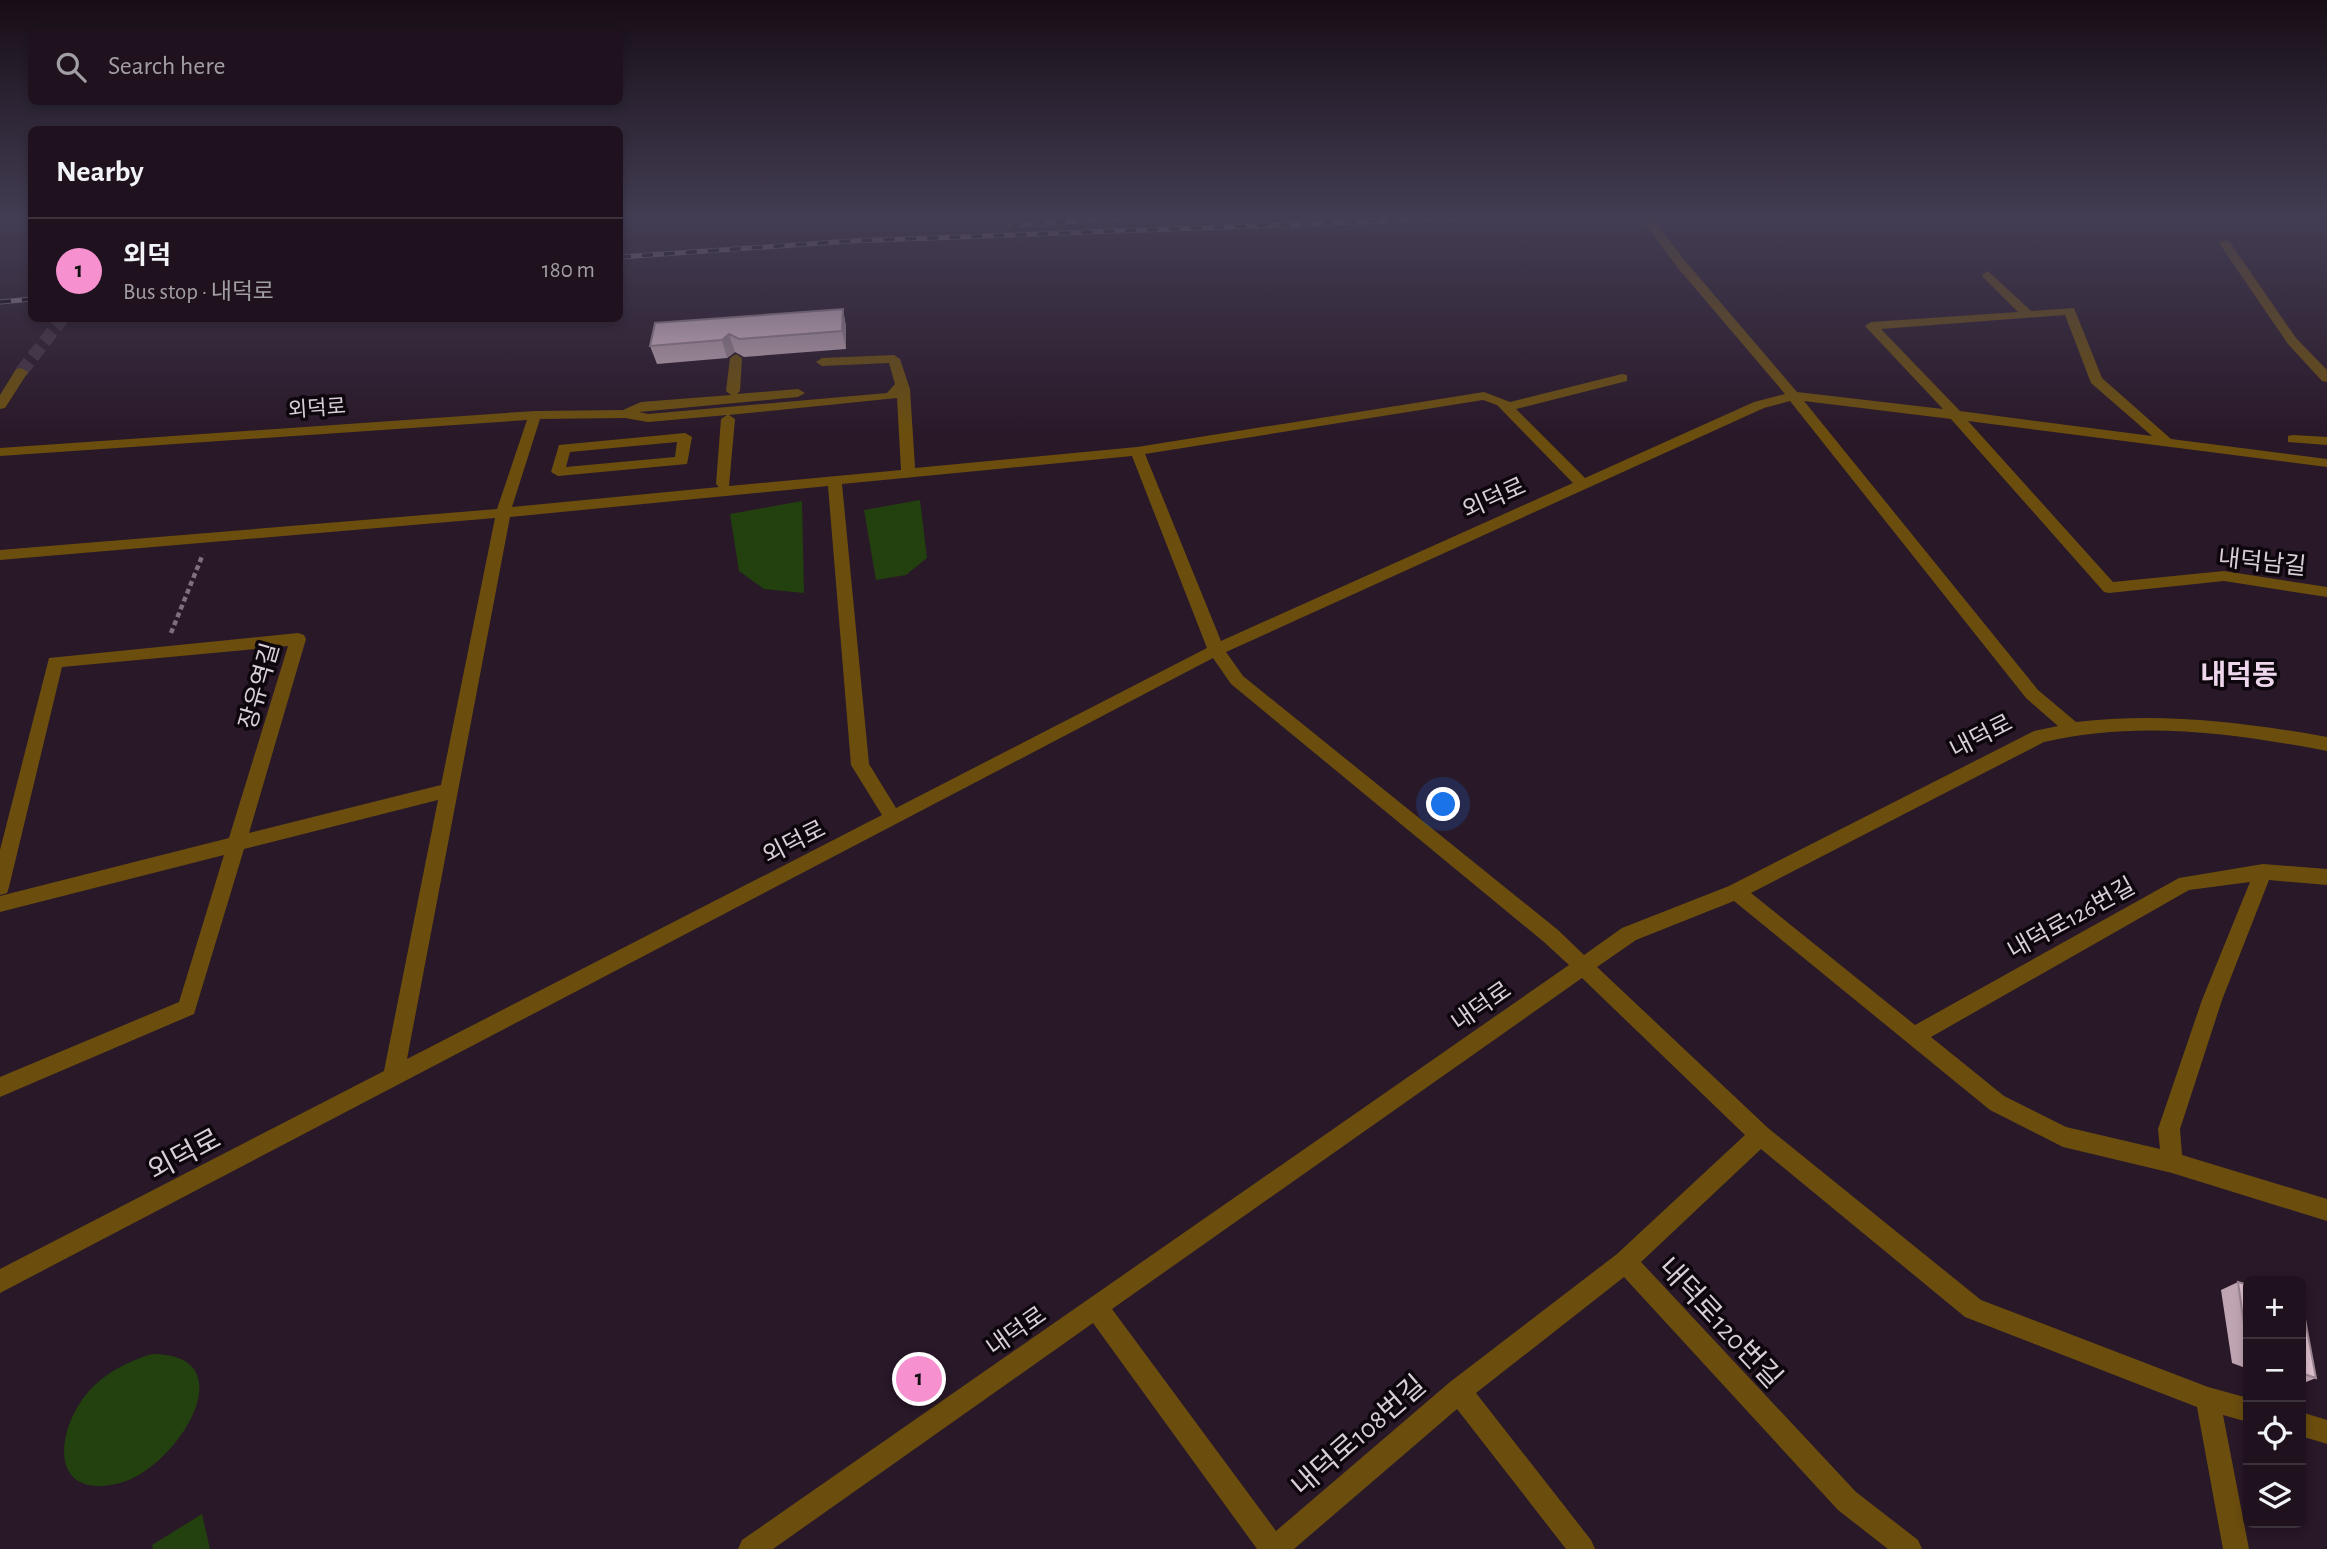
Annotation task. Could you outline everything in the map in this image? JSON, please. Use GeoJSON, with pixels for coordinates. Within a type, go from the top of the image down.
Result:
{"type":"FeatureCollection","features":[{"type":"Feature","properties":{"kind":"street"},"geometry":{"type":"LineString","coordinates":[[1703,289],[1794,396],[2032,694],[2071,727]]}},
{"type":"Feature","properties":{"kind":"street"},"geometry":{"type":"LineString","coordinates":[[2003,289],[2028,316]]}},
{"type":"Feature","properties":{"kind":"street"},"geometry":{"type":"LineString","coordinates":[[2257,289],[2292,341],[2327,378]]}},
{"type":"Feature","properties":{"kind":"street"},"geometry":{"type":"LineString","coordinates":[[1953,412],[1871,326],[2070,311],[2096,380],[2168,443]]}},
{"type":"Feature","properties":{"kind":"street"},"geometry":{"type":"LineString","coordinates":[[733,391],[736,358]]}},
{"type":"Feature","properties":{"kind":"street"},"geometry":{"type":"LineString","coordinates":[[822,362],[894,359],[903,389],[908,475]]}},
{"type":"Feature","properties":{"kind":"street"},"geometry":{"type":"LineString","coordinates":[[0,405],[21,372]]}},
{"type":"Feature","properties":{"kind":"street"},"geometry":{"type":"LineString","coordinates":[[1507,407],[1622,378]]}},
{"type":"Feature","properties":{"kind":"street","name":"외덕로"},"geometry":{"type":"LineString","coordinates":[[0,452],[535,415],[630,415],[648,418],[890,397],[903,389]]}},
{"type":"Feature","properties":{"kind":"street"},"geometry":{"type":"LineString","coordinates":[[0,555],[503,513],[1137,452],[1484,396],[1502,402],[1583,485]]}},
{"type":"Feature","properties":{"kind":"street"},"geometry":{"type":"LineString","coordinates":[[1794,396],[1953,412],[2327,463]]}},
{"type":"Feature","properties":{"kind":"street","name":"외덕로"},"geometry":{"type":"LineString","coordinates":[[0,1281],[1216,650],[1759,405],[1794,396]]}},
{"type":"Feature","properties":{"kind":"street","name":"내덕남길"},"geometry":{"type":"LineString","coordinates":[[1953,412],[2109,588],[2224,576],[2327,592]]}},
{"type":"Feature","properties":{"kind":"street"},"geometry":{"type":"LineString","coordinates":[[393,1076],[503,513],[535,415]]}},
{"type":"Feature","properties":{"kind":"street"},"geometry":{"type":"LineString","coordinates":[[630,415],[630,442]]}},
{"type":"Feature","properties":{"kind":"street"},"geometry":{"type":"LineString","coordinates":[[723,484],[728,419]]}},
{"type":"Feature","properties":{"kind":"street"},"geometry":{"type":"LineString","coordinates":[[685,437],[682,461],[558,471],[564,447],[630,442],[685,437]]}},
{"type":"Feature","properties":{"kind":"street"},"geometry":{"type":"LineString","coordinates":[[2292,439],[2327,441]]}},
{"type":"Feature","properties":{"kind":"street"},"geometry":{"type":"LineString","coordinates":[[1137,452],[1216,650],[1237,680],[1551,936],[1760,1135],[1973,1309],[2208,1399],[2243,1409]]}},
{"type":"Feature","properties":{"kind":"street"},"geometry":{"type":"LineString","coordinates":[[835,481],[860,765],[893,818]]}},
{"type":"Feature","properties":{"kind":"street","name":"장유역길"},"geometry":{"type":"LineString","coordinates":[[0,887],[55,662],[299,639],[187,1008],[0,1087]]}},
{"type":"Feature","properties":{"kind":"street","name":"내덕로"},"geometry":{"type":"LineString","coordinates":[[751,1549],[1629,934],[1736,892],[2040,736],[2071,727],[2168,724],[2257,730],[2327,744]]}},
{"type":"Feature","properties":{"kind":"street"},"geometry":{"type":"LineString","coordinates":[[0,904],[449,790]]}},
{"type":"Feature","properties":{"kind":"street"},"geometry":{"type":"LineString","coordinates":[[2172,1162],[2169,1129],[2212,1000],[2263,872]]}},
{"type":"Feature","properties":{"kind":"street","name":"내덕로126번길"},"geometry":{"type":"LineString","coordinates":[[1914,1036],[2186,883],[2263,872],[2327,877]]}},
{"type":"Feature","properties":{"kind":"street"},"geometry":{"type":"LineString","coordinates":[[1736,892],[1997,1103],[2063,1138],[2172,1162],[2327,1210]]}},
{"type":"Feature","properties":{"kind":"street","name":"내덕로120번길"},"geometry":{"type":"LineString","coordinates":[[1760,1135],[1625,1262],[1847,1501],[1909,1549]]}},
{"type":"Feature","properties":{"kind":"street"},"geometry":{"type":"LineString","coordinates":[[1459,1391],[1625,1262]]}},
{"type":"Feature","properties":{"kind":"street","name":"내덕로108번길"},"geometry":{"type":"LineString","coordinates":[[1097,1308],[1274,1549],[1459,1391],[1582,1549]]}},
{"type":"Feature","properties":{"kind":"street"},"geometry":{"type":"LineString","coordinates":[[2208,1399],[2236,1549]]}},
{"type":"Feature","properties":{"kind":"street"},"geometry":{"type":"LineString","coordinates":[[2306,1426],[2327,1432]]}},
{"type":"Feature","properties":{"kind":"path"},"geometry":{"type":"LineString","coordinates":[[171,634],[205,548]]}},
{"type":"Feature","properties":{"kind":"green space"},"geometry":{"type":"Polygon","coordinates":[[[920,500],[927,558],[906,575],[876,580],[864,510],[920,500]]]}},
{"type":"Feature","properties":{"kind":"green space"},"geometry":{"type":"Polygon","coordinates":[[[802,501],[804,593],[764,589],[739,571],[730,514],[802,501]]]}},
{"type":"Feature","properties":{"kind":"green space"},"geometry":{"type":"Polygon","coordinates":[[[152,1354],[181,1359],[196,1372],[199,1391],[193,1413],[180,1436],[162,1457],[141,1473],[120,1483],[97,1486],[80,1482],[70,1472],[65,1459],[69,1425],[77,1408],[88,1392],[110,1373],[152,1354]]]}},
{"type":"Feature","properties":{"kind":"green space"},"geometry":{"type":"Polygon","coordinates":[[[202,1514],[210,1549],[153,1549],[152,1545],[202,1514]]]}},
{"type":"Feature","properties":{"kind":"building"},"geometry":{"type":"Polygon","coordinates":[[[843,309],[842,331],[739,339],[729,334],[722,340],[650,346],[655,323],[843,309]]]}},
{"type":"Feature","properties":{"kind":"building"},"geometry":{"type":"Polygon","coordinates":[[[2238,1282],[2243,1284],[2243,1318],[2238,1282]]]}},
{"type":"Feature","properties":{"kind":"building"},"geometry":{"type":"Polygon","coordinates":[[[2306,1324],[2316,1378],[2306,1375],[2306,1324]]]}},
{"type":"Feature","properties":{"kind":"tunnel"},"geometry":{"type":"LineString","coordinates":[[21,372],[60,322]]}},
{"type":"Feature","properties":{"kind":"railway"},"geometry":{"type":"LineString","coordinates":[[0,302],[28,299]]}},
{"type":"Feature","properties":{"kind":"place","name":"외덕"},"geometry":{"type":"Point","coordinates":[919,1379]}},
{"type":"Feature","properties":{"kind":"district","name":"내덕동"},"geometry":{"type":"Point","coordinates":[2239,674]}}]}
